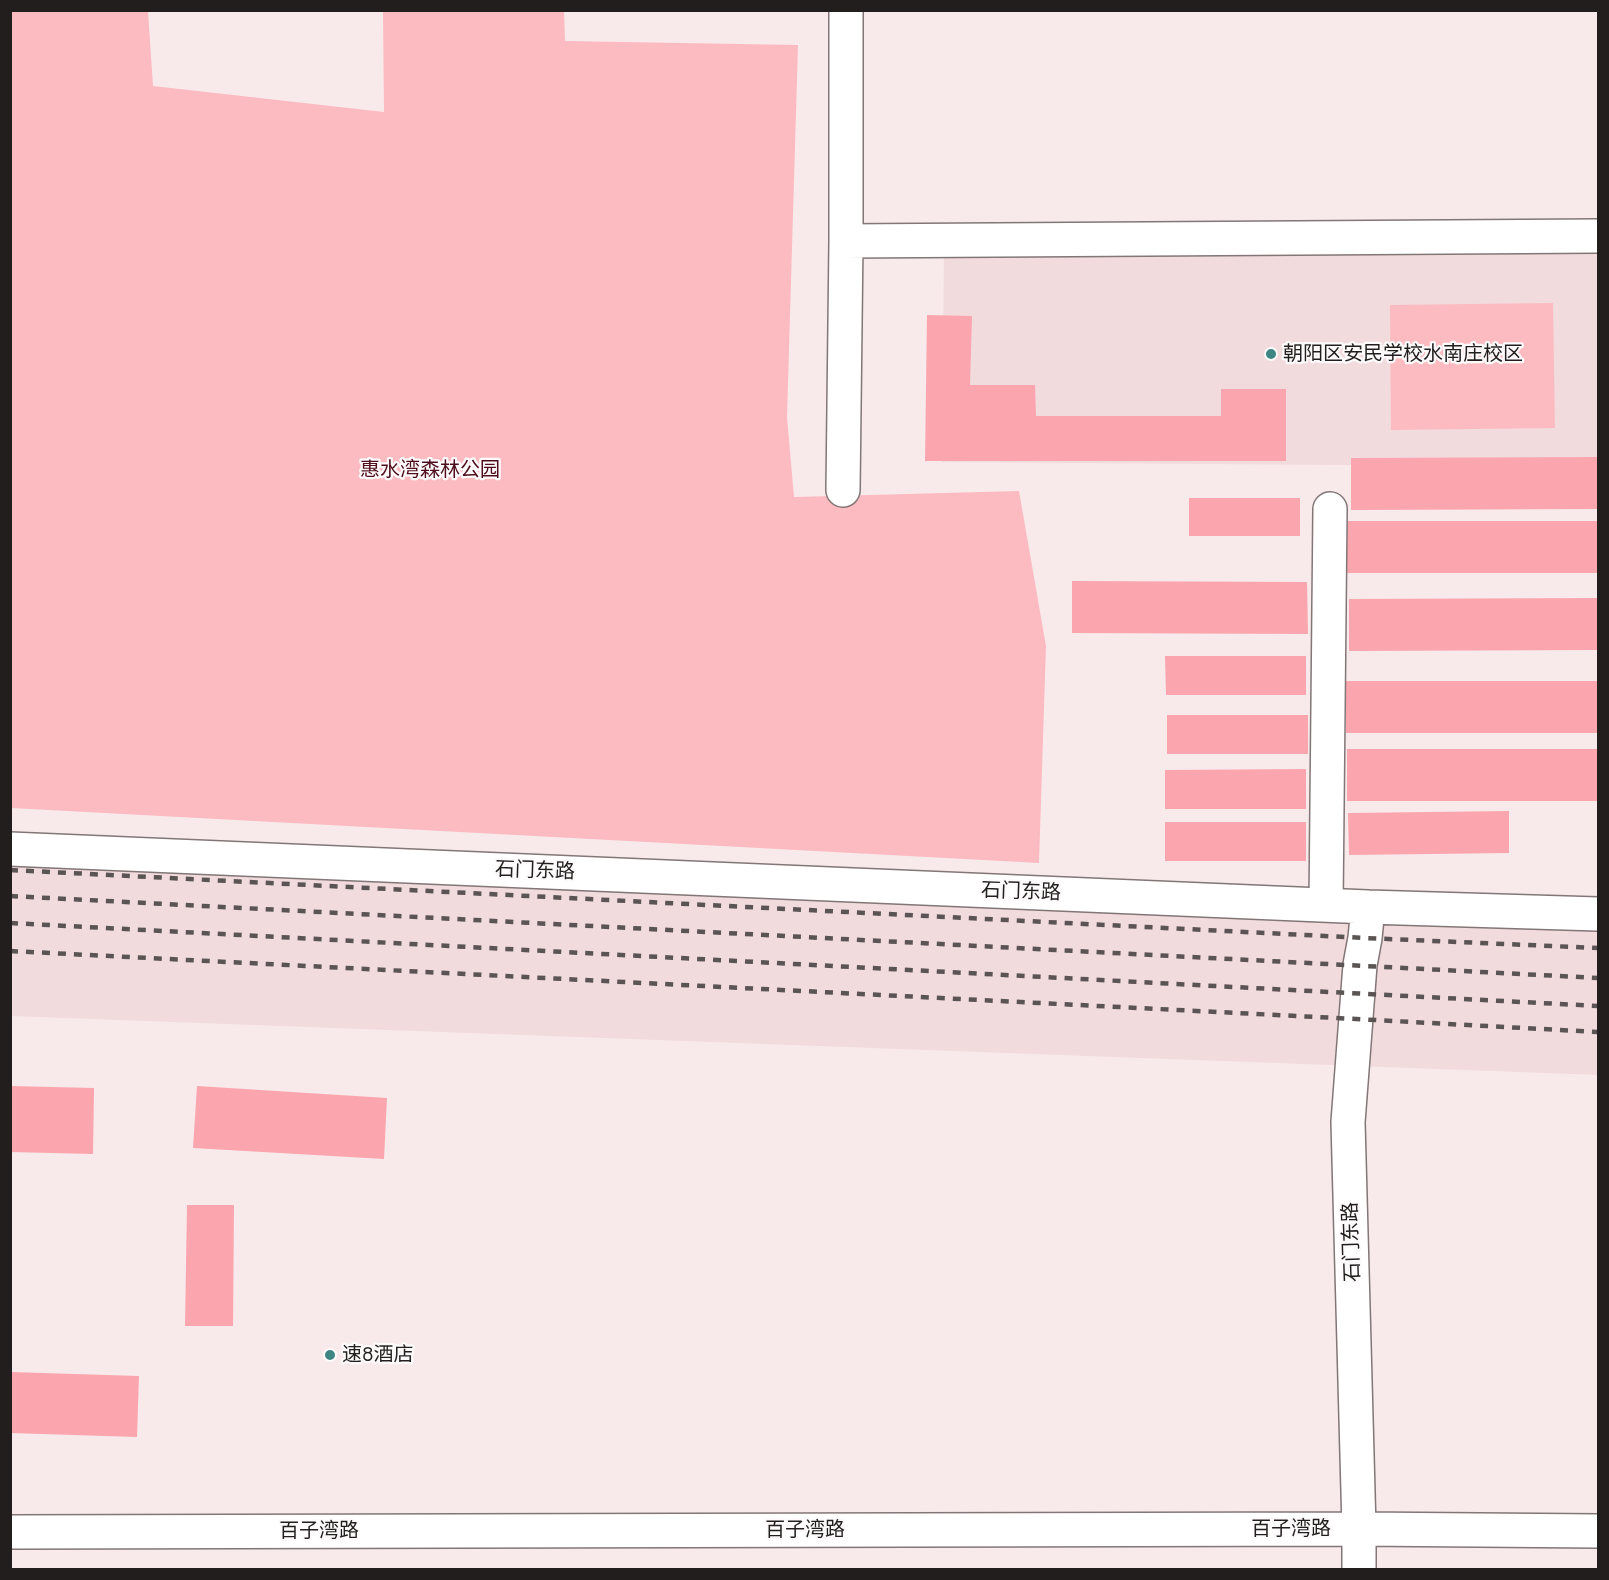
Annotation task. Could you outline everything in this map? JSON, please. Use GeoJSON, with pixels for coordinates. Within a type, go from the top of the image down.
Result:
{"type":"FeatureCollection","features":[{"type":"Feature","properties":{"kind":"street"},"geometry":{"type":"LineString","coordinates":[[843,490],[846,10]]}},
{"type":"Feature","properties":{"kind":"street"},"geometry":{"type":"LineString","coordinates":[[846,241],[1599,236]]}},
{"type":"Feature","properties":{"kind":"street"},"geometry":{"type":"LineString","coordinates":[[1326,905],[1330,509]]}},
{"type":"Feature","properties":{"kind":"street","name":"石门东路"},"geometry":{"type":"LineString","coordinates":[[10,849],[1368,907],[1360,965],[1348,1122],[1359,1569]]}},
{"type":"Feature","properties":{"kind":"street"},"geometry":{"type":"LineString","coordinates":[[1368,907],[1599,914]]}},
{"type":"Feature","properties":{"kind":"street","name":"百子湾路"},"geometry":{"type":"LineString","coordinates":[[10,1532],[1359,1529],[1599,1531]]}},
{"type":"Feature","properties":{"kind":"shaded area","name":"朝阳区安民学校水南庄校区"},"geometry":{"type":"Polygon","coordinates":[[[944,246],[1598,246],[1598,467],[942,462],[944,246]]]}},
{"type":"Feature","properties":{"kind":"shaded area"},"geometry":{"type":"Polygon","coordinates":[[[11,861],[1598,926],[1598,1075],[11,1016],[11,861]]]}},
{"type":"Feature","properties":{"kind":"green space","name":"惠水湾森林公园"},"geometry":{"type":"Polygon","coordinates":[[[10,11],[148,11],[153,86],[384,112],[383,11],[564,11],[565,41],[798,45],[787,417],[794,497],[1019,491],[1046,646],[1039,863],[11,808],[10,11]]]}},
{"type":"Feature","properties":{"kind":"green space"},"geometry":{"type":"Polygon","coordinates":[[[1553,303],[1555,428],[1391,430],[1390,305],[1553,303]]]}},
{"type":"Feature","properties":{"kind":"building"},"geometry":{"type":"Polygon","coordinates":[[[927,315],[972,316],[970,385],[1035,385],[1036,416],[1221,416],[1221,389],[1286,389],[1286,461],[925,461],[927,315]]]}},
{"type":"Feature","properties":{"kind":"building"},"geometry":{"type":"Polygon","coordinates":[[[1598,457],[1598,509],[1351,510],[1351,458],[1598,457]]]}},
{"type":"Feature","properties":{"kind":"building"},"geometry":{"type":"Polygon","coordinates":[[[1189,498],[1300,498],[1300,536],[1189,536],[1189,498]]]}},
{"type":"Feature","properties":{"kind":"building"},"geometry":{"type":"Polygon","coordinates":[[[1347,521],[1598,521],[1598,573],[1347,573],[1347,521]]]}},
{"type":"Feature","properties":{"kind":"building"},"geometry":{"type":"Polygon","coordinates":[[[1072,581],[1307,582],[1308,634],[1072,633],[1072,581]]]}},
{"type":"Feature","properties":{"kind":"building"},"geometry":{"type":"Polygon","coordinates":[[[1598,598],[1598,650],[1349,651],[1349,599],[1598,598]]]}},
{"type":"Feature","properties":{"kind":"building"},"geometry":{"type":"Polygon","coordinates":[[[1165,656],[1306,656],[1306,695],[1166,695],[1165,656]]]}},
{"type":"Feature","properties":{"kind":"building"},"geometry":{"type":"Polygon","coordinates":[[[1346,681],[1598,681],[1598,733],[1346,733],[1346,681]]]}},
{"type":"Feature","properties":{"kind":"building"},"geometry":{"type":"Polygon","coordinates":[[[1167,715],[1308,715],[1308,754],[1167,754],[1167,715]]]}},
{"type":"Feature","properties":{"kind":"building"},"geometry":{"type":"Polygon","coordinates":[[[1347,749],[1598,749],[1598,801],[1347,801],[1347,749]]]}},
{"type":"Feature","properties":{"kind":"building"},"geometry":{"type":"Polygon","coordinates":[[[1306,769],[1306,809],[1165,809],[1165,770],[1306,769]]]}},
{"type":"Feature","properties":{"kind":"building"},"geometry":{"type":"Polygon","coordinates":[[[1509,811],[1509,853],[1349,855],[1348,813],[1509,811]]]}},
{"type":"Feature","properties":{"kind":"building"},"geometry":{"type":"Polygon","coordinates":[[[1165,822],[1306,822],[1306,861],[1165,861],[1165,822]]]}},
{"type":"Feature","properties":{"kind":"building"},"geometry":{"type":"Polygon","coordinates":[[[10,1086],[94,1088],[93,1154],[10,1152],[10,1086]]]}},
{"type":"Feature","properties":{"kind":"building"},"geometry":{"type":"Polygon","coordinates":[[[197,1086],[387,1098],[384,1159],[193,1148],[197,1086]]]}},
{"type":"Feature","properties":{"kind":"building"},"geometry":{"type":"Polygon","coordinates":[[[187,1205],[234,1205],[233,1326],[185,1326],[187,1205]]]}},
{"type":"Feature","properties":{"kind":"building"},"geometry":{"type":"Polygon","coordinates":[[[10,1372],[139,1376],[137,1437],[10,1433],[10,1372]]]}},
{"type":"Feature","properties":{"kind":"railway"},"geometry":{"type":"LineString","coordinates":[[10,870],[1598,948]]}},
{"type":"Feature","properties":{"kind":"railway"},"geometry":{"type":"LineString","coordinates":[[10,896],[1598,978]]}},
{"type":"Feature","properties":{"kind":"railway"},"geometry":{"type":"LineString","coordinates":[[10,923],[1598,1006]]}},
{"type":"Feature","properties":{"kind":"railway"},"geometry":{"type":"LineString","coordinates":[[10,951],[1598,1032]]}},
{"type":"Feature","properties":{"kind":"place","name":"朝阳区安民学校水南庄校区"},"geometry":{"type":"Point","coordinates":[1271,354]}},
{"type":"Feature","properties":{"kind":"place","name":"速8酒店"},"geometry":{"type":"Point","coordinates":[330,1355]}}]}
